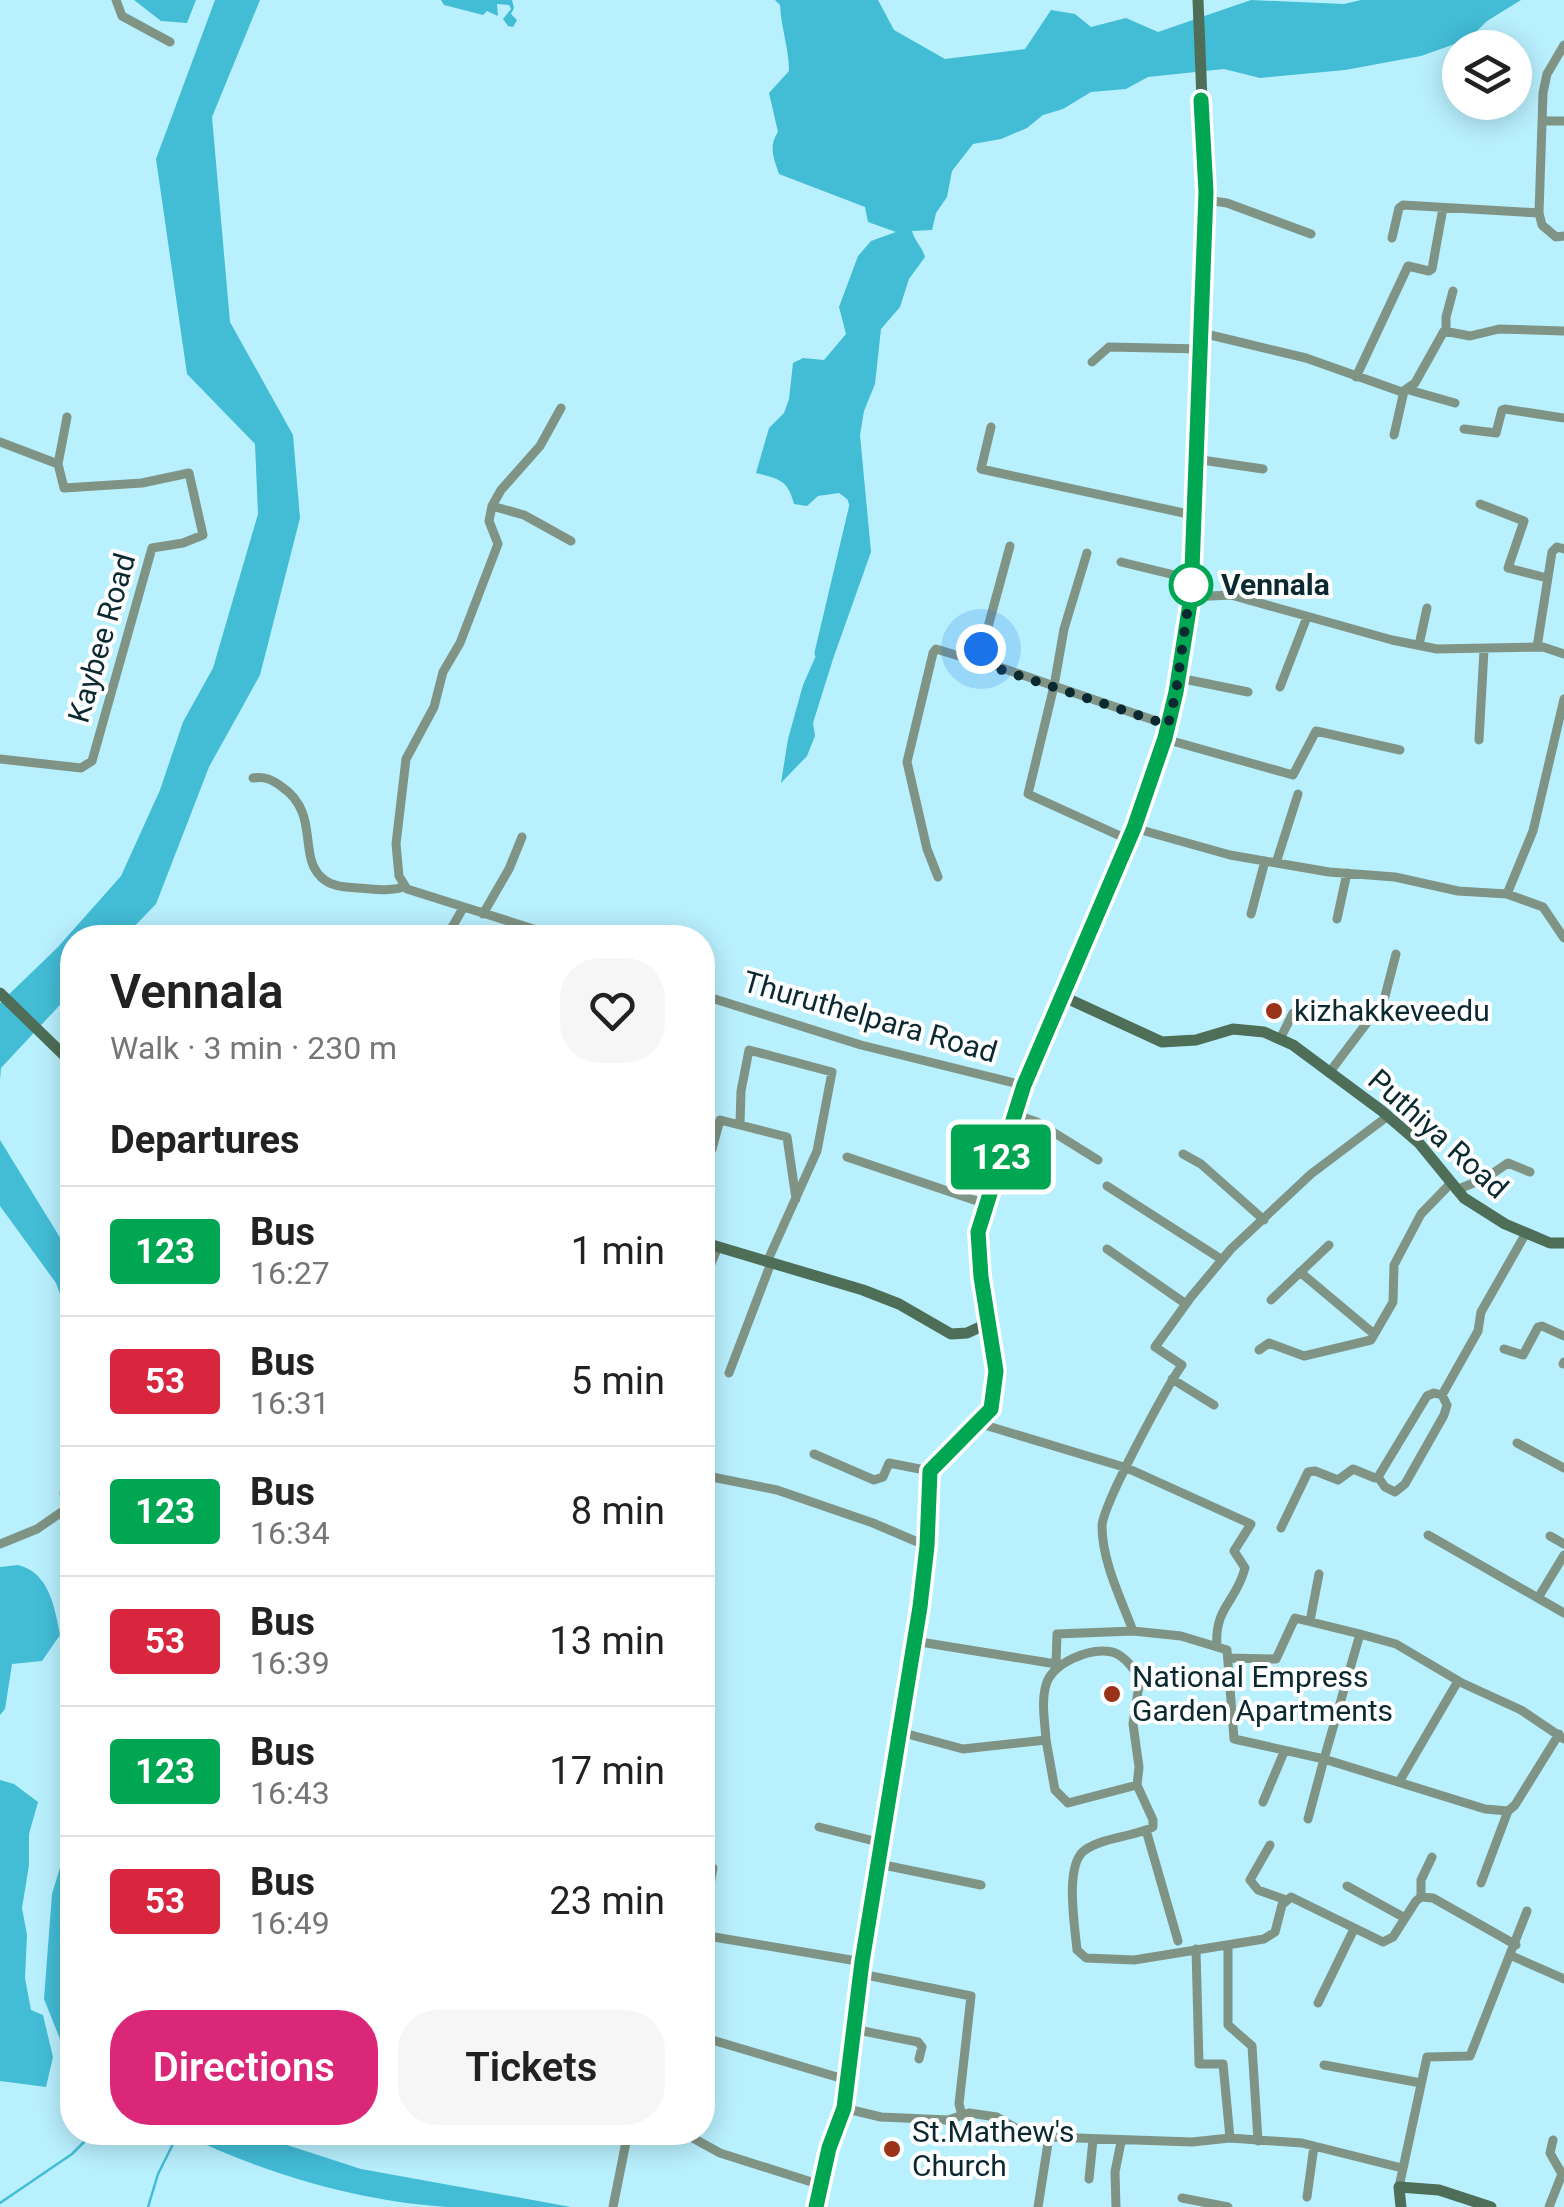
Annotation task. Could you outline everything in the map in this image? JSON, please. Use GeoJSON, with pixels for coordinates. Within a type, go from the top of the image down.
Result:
{"type":"FeatureCollection","features":[{"type":"Feature","properties":{"kind":"main road"},"geometry":{"type":"LineString","coordinates":[[816,2207],[829,2148],[844,2108],[927,1546],[930,1471],[991,1409],[996,1371],[978,1232],[1024,1085],[1131,834],[1166,732],[1179,678],[1191,597],[1206,200],[1198,0]]}},
{"type":"Feature","properties":{"kind":"main road"},"geometry":{"type":"LineString","coordinates":[[0,992],[60,1052]]}},
{"type":"Feature","properties":{"kind":"main road","name":"Puthiya Road"},"geometry":{"type":"LineString","coordinates":[[1062,996],[1162,1042],[1196,1040],[1234,1029],[1264,1032],[1293,1044],[1419,1143],[1464,1198],[1505,1224],[1550,1242],[1564,1243]]}},
{"type":"Feature","properties":{"kind":"main road"},"geometry":{"type":"LineString","coordinates":[[715,1246],[898,1304],[951,1334],[967,1333],[988,1324]]}},
{"type":"Feature","properties":{"kind":"main road"},"geometry":{"type":"LineString","coordinates":[[1401,2207],[1399,2187],[1439,2190],[1491,2207]]}},
{"type":"Feature","properties":{"kind":"street"},"geometry":{"type":"LineString","coordinates":[[116,0],[122,16],[170,42]]}},
{"type":"Feature","properties":{"kind":"street"},"geometry":{"type":"LineString","coordinates":[[1564,44],[1547,74],[1539,200],[1539,212],[1549,233],[1564,236]]}},
{"type":"Feature","properties":{"kind":"street"},"geometry":{"type":"LineString","coordinates":[[1543,122],[1564,121]]}},
{"type":"Feature","properties":{"kind":"street"},"geometry":{"type":"LineString","coordinates":[[1206,200],[1228,203],[1311,234]]}},
{"type":"Feature","properties":{"kind":"street"},"geometry":{"type":"LineString","coordinates":[[1392,238],[1403,205],[1539,212]]}},
{"type":"Feature","properties":{"kind":"street"},"geometry":{"type":"LineString","coordinates":[[1356,376],[1408,266],[1432,269],[1442,208]]}},
{"type":"Feature","properties":{"kind":"street"},"geometry":{"type":"LineString","coordinates":[[1394,435],[1407,390],[1446,331],[1454,291]]}},
{"type":"Feature","properties":{"kind":"street"},"geometry":{"type":"LineString","coordinates":[[1446,331],[1466,336],[1499,329],[1564,331]]}},
{"type":"Feature","properties":{"kind":"street"},"geometry":{"type":"LineString","coordinates":[[1202,333],[1306,358],[1455,403]]}},
{"type":"Feature","properties":{"kind":"street"},"geometry":{"type":"LineString","coordinates":[[1092,362],[1109,347],[1201,349]]}},
{"type":"Feature","properties":{"kind":"street"},"geometry":{"type":"LineString","coordinates":[[404,887],[396,844],[406,759],[434,707],[443,672],[460,643],[496,552],[498,540],[490,520],[492,506],[540,446],[561,408]]}},
{"type":"Feature","properties":{"kind":"street"},"geometry":{"type":"LineString","coordinates":[[1464,429],[1496,433],[1506,408],[1564,418]]}},
{"type":"Feature","properties":{"kind":"street"},"geometry":{"type":"LineString","coordinates":[[0,442],[58,464],[67,417]]}},
{"type":"Feature","properties":{"kind":"street"},"geometry":{"type":"LineString","coordinates":[[992,427],[981,469],[1193,516]]}},
{"type":"Feature","properties":{"kind":"street"},"geometry":{"type":"LineString","coordinates":[[1195,459],[1263,470]]}},
{"type":"Feature","properties":{"kind":"street","name":"Kaybee Road"},"geometry":{"type":"LineString","coordinates":[[0,759],[81,768],[92,762],[152,548],[203,535],[188,474],[142,484],[64,488],[58,464]]}},
{"type":"Feature","properties":{"kind":"street"},"geometry":{"type":"LineString","coordinates":[[1480,504],[1524,521],[1508,568],[1547,578]]}},
{"type":"Feature","properties":{"kind":"street"},"geometry":{"type":"LineString","coordinates":[[492,506],[538,522],[571,541]]}},
{"type":"Feature","properties":{"kind":"street"},"geometry":{"type":"LineString","coordinates":[[982,662],[981,649],[1010,546]]}},
{"type":"Feature","properties":{"kind":"street"},"geometry":{"type":"LineString","coordinates":[[1537,647],[1552,552],[1564,549]]}},
{"type":"Feature","properties":{"kind":"street"},"geometry":{"type":"LineString","coordinates":[[1087,553],[1064,629],[1028,794],[1131,834],[1230,855],[1507,894],[1542,906],[1564,938]]}},
{"type":"Feature","properties":{"kind":"street"},"geometry":{"type":"LineString","coordinates":[[1121,562],[1191,579]]}},
{"type":"Feature","properties":{"kind":"street"},"geometry":{"type":"LineString","coordinates":[[1191,597],[1231,595],[1419,645],[1484,650],[1537,647],[1564,654]]}},
{"type":"Feature","properties":{"kind":"street"},"geometry":{"type":"LineString","coordinates":[[1419,645],[1427,608]]}},
{"type":"Feature","properties":{"kind":"street"},"geometry":{"type":"LineString","coordinates":[[1280,688],[1307,617]]}},
{"type":"Feature","properties":{"kind":"street"},"geometry":{"type":"LineString","coordinates":[[938,877],[927,849],[907,762],[936,650],[1054,686],[1166,732],[1293,775],[1316,731],[1400,750]]}},
{"type":"Feature","properties":{"kind":"street"},"geometry":{"type":"LineString","coordinates":[[1479,740],[1484,650]]}},
{"type":"Feature","properties":{"kind":"street"},"geometry":{"type":"LineString","coordinates":[[1179,678],[1248,692]]}},
{"type":"Feature","properties":{"kind":"street"},"geometry":{"type":"LineString","coordinates":[[1507,894],[1533,830],[1564,699]]}},
{"type":"Feature","properties":{"kind":"street"},"geometry":{"type":"LineString","coordinates":[[254,778],[263,776],[296,798],[304,814],[314,865],[326,881],[340,886],[393,890],[404,887],[519,925]]}},
{"type":"Feature","properties":{"kind":"street"},"geometry":{"type":"LineString","coordinates":[[1251,914],[1298,794]]}},
{"type":"Feature","properties":{"kind":"street"},"geometry":{"type":"LineString","coordinates":[[483,914],[522,837]]}},
{"type":"Feature","properties":{"kind":"street"},"geometry":{"type":"LineString","coordinates":[[1337,919],[1347,873]]}},
{"type":"Feature","properties":{"kind":"street"},"geometry":{"type":"LineString","coordinates":[[453,925],[463,908]]}},
{"type":"Feature","properties":{"kind":"street"},"geometry":{"type":"LineString","coordinates":[[1329,1073],[1384,1000],[1396,954]]}},
{"type":"Feature","properties":{"kind":"street","name":"Thuruthelpara Road"},"geometry":{"type":"LineString","coordinates":[[715,999],[861,1044],[1024,1085]]}},
{"type":"Feature","properties":{"kind":"street"},"geometry":{"type":"LineString","coordinates":[[1280,1039],[1293,1013]]}},
{"type":"Feature","properties":{"kind":"street"},"geometry":{"type":"LineString","coordinates":[[729,1372],[769,1262],[811,1166],[825,1122],[832,1072],[749,1050],[740,1124]]}},
{"type":"Feature","properties":{"kind":"street"},"geometry":{"type":"LineString","coordinates":[[1014,1114],[1037,1122],[1098,1160]]}},
{"type":"Feature","properties":{"kind":"street"},"geometry":{"type":"LineString","coordinates":[[1133,1631],[1112,1576],[1102,1523],[1182,1364],[1155,1348],[1222,1259],[1311,1174],[1388,1116]]}},
{"type":"Feature","properties":{"kind":"street"},"geometry":{"type":"LineString","coordinates":[[715,1138],[720,1120],[787,1137],[796,1201]]}},
{"type":"Feature","properties":{"kind":"street"},"geometry":{"type":"LineString","coordinates":[[1184,1154],[1264,1220]]}},
{"type":"Feature","properties":{"kind":"street"},"geometry":{"type":"LineString","coordinates":[[848,1157],[986,1204]]}},
{"type":"Feature","properties":{"kind":"street"},"geometry":{"type":"LineString","coordinates":[[1258,1350],[1269,1343],[1304,1356],[1371,1340],[1393,1302],[1394,1265],[1421,1214],[1454,1186],[1486,1178],[1508,1163],[1530,1172]]}},
{"type":"Feature","properties":{"kind":"street"},"geometry":{"type":"LineString","coordinates":[[791,1164],[811,1166]]}},
{"type":"Feature","properties":{"kind":"street"},"geometry":{"type":"LineString","coordinates":[[1107,1186],[1222,1259]]}},
{"type":"Feature","properties":{"kind":"street"},"geometry":{"type":"LineString","coordinates":[[1442,1395],[1526,1233]]}},
{"type":"Feature","properties":{"kind":"street"},"geometry":{"type":"LineString","coordinates":[[1271,1300],[1329,1245]]}},
{"type":"Feature","properties":{"kind":"street"},"geometry":{"type":"LineString","coordinates":[[715,1254],[718,1247]]}},
{"type":"Feature","properties":{"kind":"street"},"geometry":{"type":"LineString","coordinates":[[1107,1250],[1186,1304]]}},
{"type":"Feature","properties":{"kind":"street"},"geometry":{"type":"LineString","coordinates":[[1300,1272],[1374,1334]]}},
{"type":"Feature","properties":{"kind":"street"},"geometry":{"type":"LineString","coordinates":[[1504,1349],[1523,1355],[1542,1326],[1564,1336]]}},
{"type":"Feature","properties":{"kind":"street"},"geometry":{"type":"LineString","coordinates":[[1172,1379],[1214,1405]]}},
{"type":"Feature","properties":{"kind":"street"},"geometry":{"type":"LineString","coordinates":[[1442,1395],[1448,1405],[1444,1415],[1405,1484],[1395,1492],[1378,1477],[1426,1396],[1442,1395]]}},
{"type":"Feature","properties":{"kind":"street"},"geometry":{"type":"LineString","coordinates":[[978,1422],[1127,1468],[1251,1524],[1234,1551],[1245,1568],[1216,1624],[1217,1647]]}},
{"type":"Feature","properties":{"kind":"street"},"geometry":{"type":"LineString","coordinates":[[1517,1443],[1564,1468]]}},
{"type":"Feature","properties":{"kind":"street"},"geometry":{"type":"LineString","coordinates":[[814,1454],[874,1480],[880,1480],[889,1462],[930,1471]]}},
{"type":"Feature","properties":{"kind":"street"},"geometry":{"type":"LineString","coordinates":[[1281,1528],[1308,1472],[1338,1480],[1353,1469],[1378,1477]]}},
{"type":"Feature","properties":{"kind":"street"},"geometry":{"type":"LineString","coordinates":[[715,1478],[777,1490],[927,1546]]}},
{"type":"Feature","properties":{"kind":"street"},"geometry":{"type":"LineString","coordinates":[[0,1544],[60,1513]]}},
{"type":"Feature","properties":{"kind":"street"},"geometry":{"type":"LineString","coordinates":[[1428,1535],[1564,1613]]}},
{"type":"Feature","properties":{"kind":"street"},"geometry":{"type":"LineString","coordinates":[[1550,1536],[1564,1544]]}},
{"type":"Feature","properties":{"kind":"street"},"geometry":{"type":"LineString","coordinates":[[1538,1598],[1564,1555]]}},
{"type":"Feature","properties":{"kind":"street"},"geometry":{"type":"LineString","coordinates":[[1310,1621],[1319,1574]]}},
{"type":"Feature","properties":{"kind":"street"},"geometry":{"type":"LineString","coordinates":[[1228,1658],[1276,1659],[1294,1618],[1310,1621],[1396,1644],[1458,1681],[1521,1710],[1561,1736],[1508,1811],[1481,1883]]}},
{"type":"Feature","properties":{"kind":"street"},"geometry":{"type":"LineString","coordinates":[[914,1640],[1056,1664],[1057,1634],[1133,1631],[1181,1636],[1226,1650],[1234,1739],[1324,1758],[1485,1809],[1508,1811]]}},
{"type":"Feature","properties":{"kind":"street"},"geometry":{"type":"LineString","coordinates":[[1308,1818],[1360,1634]]}},
{"type":"Feature","properties":{"kind":"street"},"geometry":{"type":"LineString","coordinates":[[1138,1785],[1068,1803],[1055,1790],[1046,1740],[1044,1698],[1047,1680],[1076,1657],[1114,1652],[1132,1666],[1140,1679],[1133,1724],[1138,1785],[1153,1820],[1153,1827],[1089,1848],[1078,1859],[1073,1881],[1077,1950],[1086,1958],[1134,1960],[1271,1937],[1286,1900],[1291,1897],[1375,1940],[1389,1941],[1420,1897],[1432,1856]]}},
{"type":"Feature","properties":{"kind":"street"},"geometry":{"type":"LineString","coordinates":[[1399,1782],[1458,1681]]}},
{"type":"Feature","properties":{"kind":"street"},"geometry":{"type":"LineString","coordinates":[[900,1732],[963,1749],[1046,1740]]}},
{"type":"Feature","properties":{"kind":"street"},"geometry":{"type":"LineString","coordinates":[[1264,1802],[1284,1752]]}},
{"type":"Feature","properties":{"kind":"street"},"geometry":{"type":"LineString","coordinates":[[820,1827],[882,1843]]}},
{"type":"Feature","properties":{"kind":"street"},"geometry":{"type":"LineString","coordinates":[[1146,1830],[1178,1941]]}},
{"type":"Feature","properties":{"kind":"street"},"geometry":{"type":"LineString","coordinates":[[1270,1845],[1250,1880],[1258,1890],[1286,1900]]}},
{"type":"Feature","properties":{"kind":"street"},"geometry":{"type":"LineString","coordinates":[[878,1864],[980,1885]]}},
{"type":"Feature","properties":{"kind":"street"},"geometry":{"type":"LineString","coordinates":[[1347,1886],[1405,1918]]}},
{"type":"Feature","properties":{"kind":"street"},"geometry":{"type":"LineString","coordinates":[[1420,1897],[1434,1898],[1564,1979]]}},
{"type":"Feature","properties":{"kind":"street"},"geometry":{"type":"LineString","coordinates":[[1399,2187],[1427,2057],[1470,2056],[1527,1911]]}},
{"type":"Feature","properties":{"kind":"street"},"geometry":{"type":"LineString","coordinates":[[1318,2003],[1354,1928]]}},
{"type":"Feature","properties":{"kind":"street"},"geometry":{"type":"LineString","coordinates":[[715,1935],[970,1996],[959,2104],[962,2115]]}},
{"type":"Feature","properties":{"kind":"street"},"geometry":{"type":"LineString","coordinates":[[1228,1946],[1228,2025],[1252,2046],[1258,2141]]}},
{"type":"Feature","properties":{"kind":"street"},"geometry":{"type":"LineString","coordinates":[[1196,1949],[1199,2064],[1223,2064],[1230,2138]]}},
{"type":"Feature","properties":{"kind":"street"},"geometry":{"type":"LineString","coordinates":[[853,2030],[918,2042],[922,2047],[918,2059]]}},
{"type":"Feature","properties":{"kind":"street"},"geometry":{"type":"LineString","coordinates":[[715,2041],[847,2080]]}},
{"type":"Feature","properties":{"kind":"street"},"geometry":{"type":"LineString","coordinates":[[1324,2065],[1422,2084]]}},
{"type":"Feature","properties":{"kind":"street"},"geometry":{"type":"LineString","coordinates":[[844,2108],[881,2116],[948,2120],[968,2113],[996,2117],[1017,2129],[1048,2137],[1121,2142],[1230,2138],[1314,2146],[1402,2168]]}},
{"type":"Feature","properties":{"kind":"street"},"geometry":{"type":"LineString","coordinates":[[1038,2207],[1048,2137]]}},
{"type":"Feature","properties":{"kind":"street"},"geometry":{"type":"LineString","coordinates":[[1089,2179],[1093,2140]]}},
{"type":"Feature","properties":{"kind":"street"},"geometry":{"type":"LineString","coordinates":[[1549,2207],[1562,2174],[1550,2153],[1553,2140]]}},
{"type":"Feature","properties":{"kind":"street"},"geometry":{"type":"LineString","coordinates":[[1116,2207],[1115,2172],[1121,2142]]}},
{"type":"Feature","properties":{"kind":"street"},"geometry":{"type":"LineString","coordinates":[[613,2207],[625,2145]]}},
{"type":"Feature","properties":{"kind":"street"},"geometry":{"type":"LineString","coordinates":[[706,2145],[822,2185]]}},
{"type":"Feature","properties":{"kind":"street"},"geometry":{"type":"LineString","coordinates":[[1307,2197],[1314,2146]]}},
{"type":"Feature","properties":{"kind":"street"},"geometry":{"type":"LineString","coordinates":[[1182,2198],[1228,2207]]}},
{"type":"Feature","properties":{"kind":"water"},"geometry":{"type":"Polygon","coordinates":[[[134,0],[196,0],[187,23],[161,21],[134,0]]]}},
{"type":"Feature","properties":{"kind":"water"},"geometry":{"type":"Polygon","coordinates":[[[215,0],[260,0],[212,117],[230,322],[293,435],[300,518],[260,675],[209,767],[156,904],[136,925],[78,925],[121,876],[160,790],[183,722],[213,668],[258,514],[255,444],[187,374],[156,159],[215,0]]]}},
{"type":"Feature","properties":{"kind":"water"},"geometry":{"type":"Polygon","coordinates":[[[441,0],[512,0],[511,14],[517,20],[513,27],[503,19],[511,9],[509,5],[497,4],[498,16],[487,11],[483,15],[444,5],[441,0]]]}},
{"type":"Feature","properties":{"kind":"water"},"geometry":{"type":"Polygon","coordinates":[[[775,0],[878,0],[894,30],[945,59],[1025,49],[1051,10],[1075,14],[1091,27],[1126,18],[1158,32],[1251,0],[1344,4],[1361,0],[1521,0],[1478,30],[1442,30],[1442,49],[1421,56],[1345,70],[1260,78],[1224,69],[1148,77],[1126,89],[1091,92],[1063,109],[1043,115],[1027,128],[1001,139],[973,144],[952,171],[947,197],[936,213],[932,230],[912,231],[925,257],[909,279],[900,307],[881,329],[875,384],[860,435],[871,552],[813,723],[815,736],[807,756],[781,783],[803,685],[825,635],[860,506],[857,499],[847,499],[839,493],[818,496],[807,506],[794,504],[781,482],[756,473],[769,428],[784,413],[789,399],[793,363],[803,358],[824,360],[846,334],[839,307],[858,256],[871,241],[896,232],[868,222],[865,207],[779,174],[773,147],[778,132],[769,93],[789,71],[780,5],[775,0]]]}},
{"type":"Feature","properties":{"kind":"water"},"geometry":{"type":"Polygon","coordinates":[[[60,945],[60,1005],[1,1068],[0,1080],[0,1003],[60,945]]]}},
{"type":"Feature","properties":{"kind":"water"},"geometry":{"type":"Polygon","coordinates":[[[0,1140],[60,1238],[60,1294],[56,1283],[0,1206],[0,1140]]]}},
{"type":"Feature","properties":{"kind":"water"},"geometry":{"type":"Polygon","coordinates":[[[18,1565],[44,1583],[60,1635],[42,1661],[12,1664],[5,1709],[0,1715],[0,1567],[18,1565]]]}},
{"type":"Feature","properties":{"kind":"water"},"geometry":{"type":"Polygon","coordinates":[[[0,1780],[14,1784],[38,1802],[29,1834],[22,1908],[27,1935],[25,1978],[31,2010],[43,2015],[53,2057],[46,2087],[0,2081],[0,1780]]]}},
{"type":"Feature","properties":{"kind":"water"},"geometry":{"type":"Polygon","coordinates":[[[60,1868],[60,2039],[44,1999],[52,1894],[60,1868]]]}},
{"type":"Feature","properties":{"kind":"water"},"geometry":{"type":"Polygon","coordinates":[[[208,2145],[287,2145],[361,2169],[571,2207],[413,2204],[310,2183],[208,2145]]]}},
{"type":"Feature","properties":{"kind":"waterway"},"geometry":{"type":"LineString","coordinates":[[820,653],[855,505],[849,486]]}},
{"type":"Feature","properties":{"kind":"waterway"},"geometry":{"type":"LineString","coordinates":[[0,2203],[81,2145]]}},
{"type":"Feature","properties":{"kind":"waterway"},"geometry":{"type":"LineString","coordinates":[[148,2207],[172,2145]]}},
{"type":"Feature","properties":{"kind":"bus line","name":"123"},"geometry":{"type":"LineString","coordinates":[[816,2207],[829,2148],[844,2108],[862,1962],[920,1607],[930,1471],[991,1409],[996,1371],[978,1232],[1024,1085],[1134,828],[1165,738],[1176,692],[1191,597],[1206,192],[1201,100]]}},
{"type":"Feature","properties":{"kind":"place","name":"Vennala"},"geometry":{"type":"Point","coordinates":[1191,585]}},
{"type":"Feature","properties":{"kind":"place","name":"kizhakkeveedu"},"geometry":{"type":"Point","coordinates":[1274,1011]}},
{"type":"Feature","properties":{"kind":"place","name":"National Empress Garden Apartments"},"geometry":{"type":"Point","coordinates":[1112,1694]}},
{"type":"Feature","properties":{"kind":"place","name":"St.Mathew's Church"},"geometry":{"type":"Point","coordinates":[892,2149]}},
{"type":"Feature","properties":{"kind":"route"},"geometry":{"type":"LineString","coordinates":[[981,649],[979,660],[987,665],[1168,725],[1191,585]]}}]}
